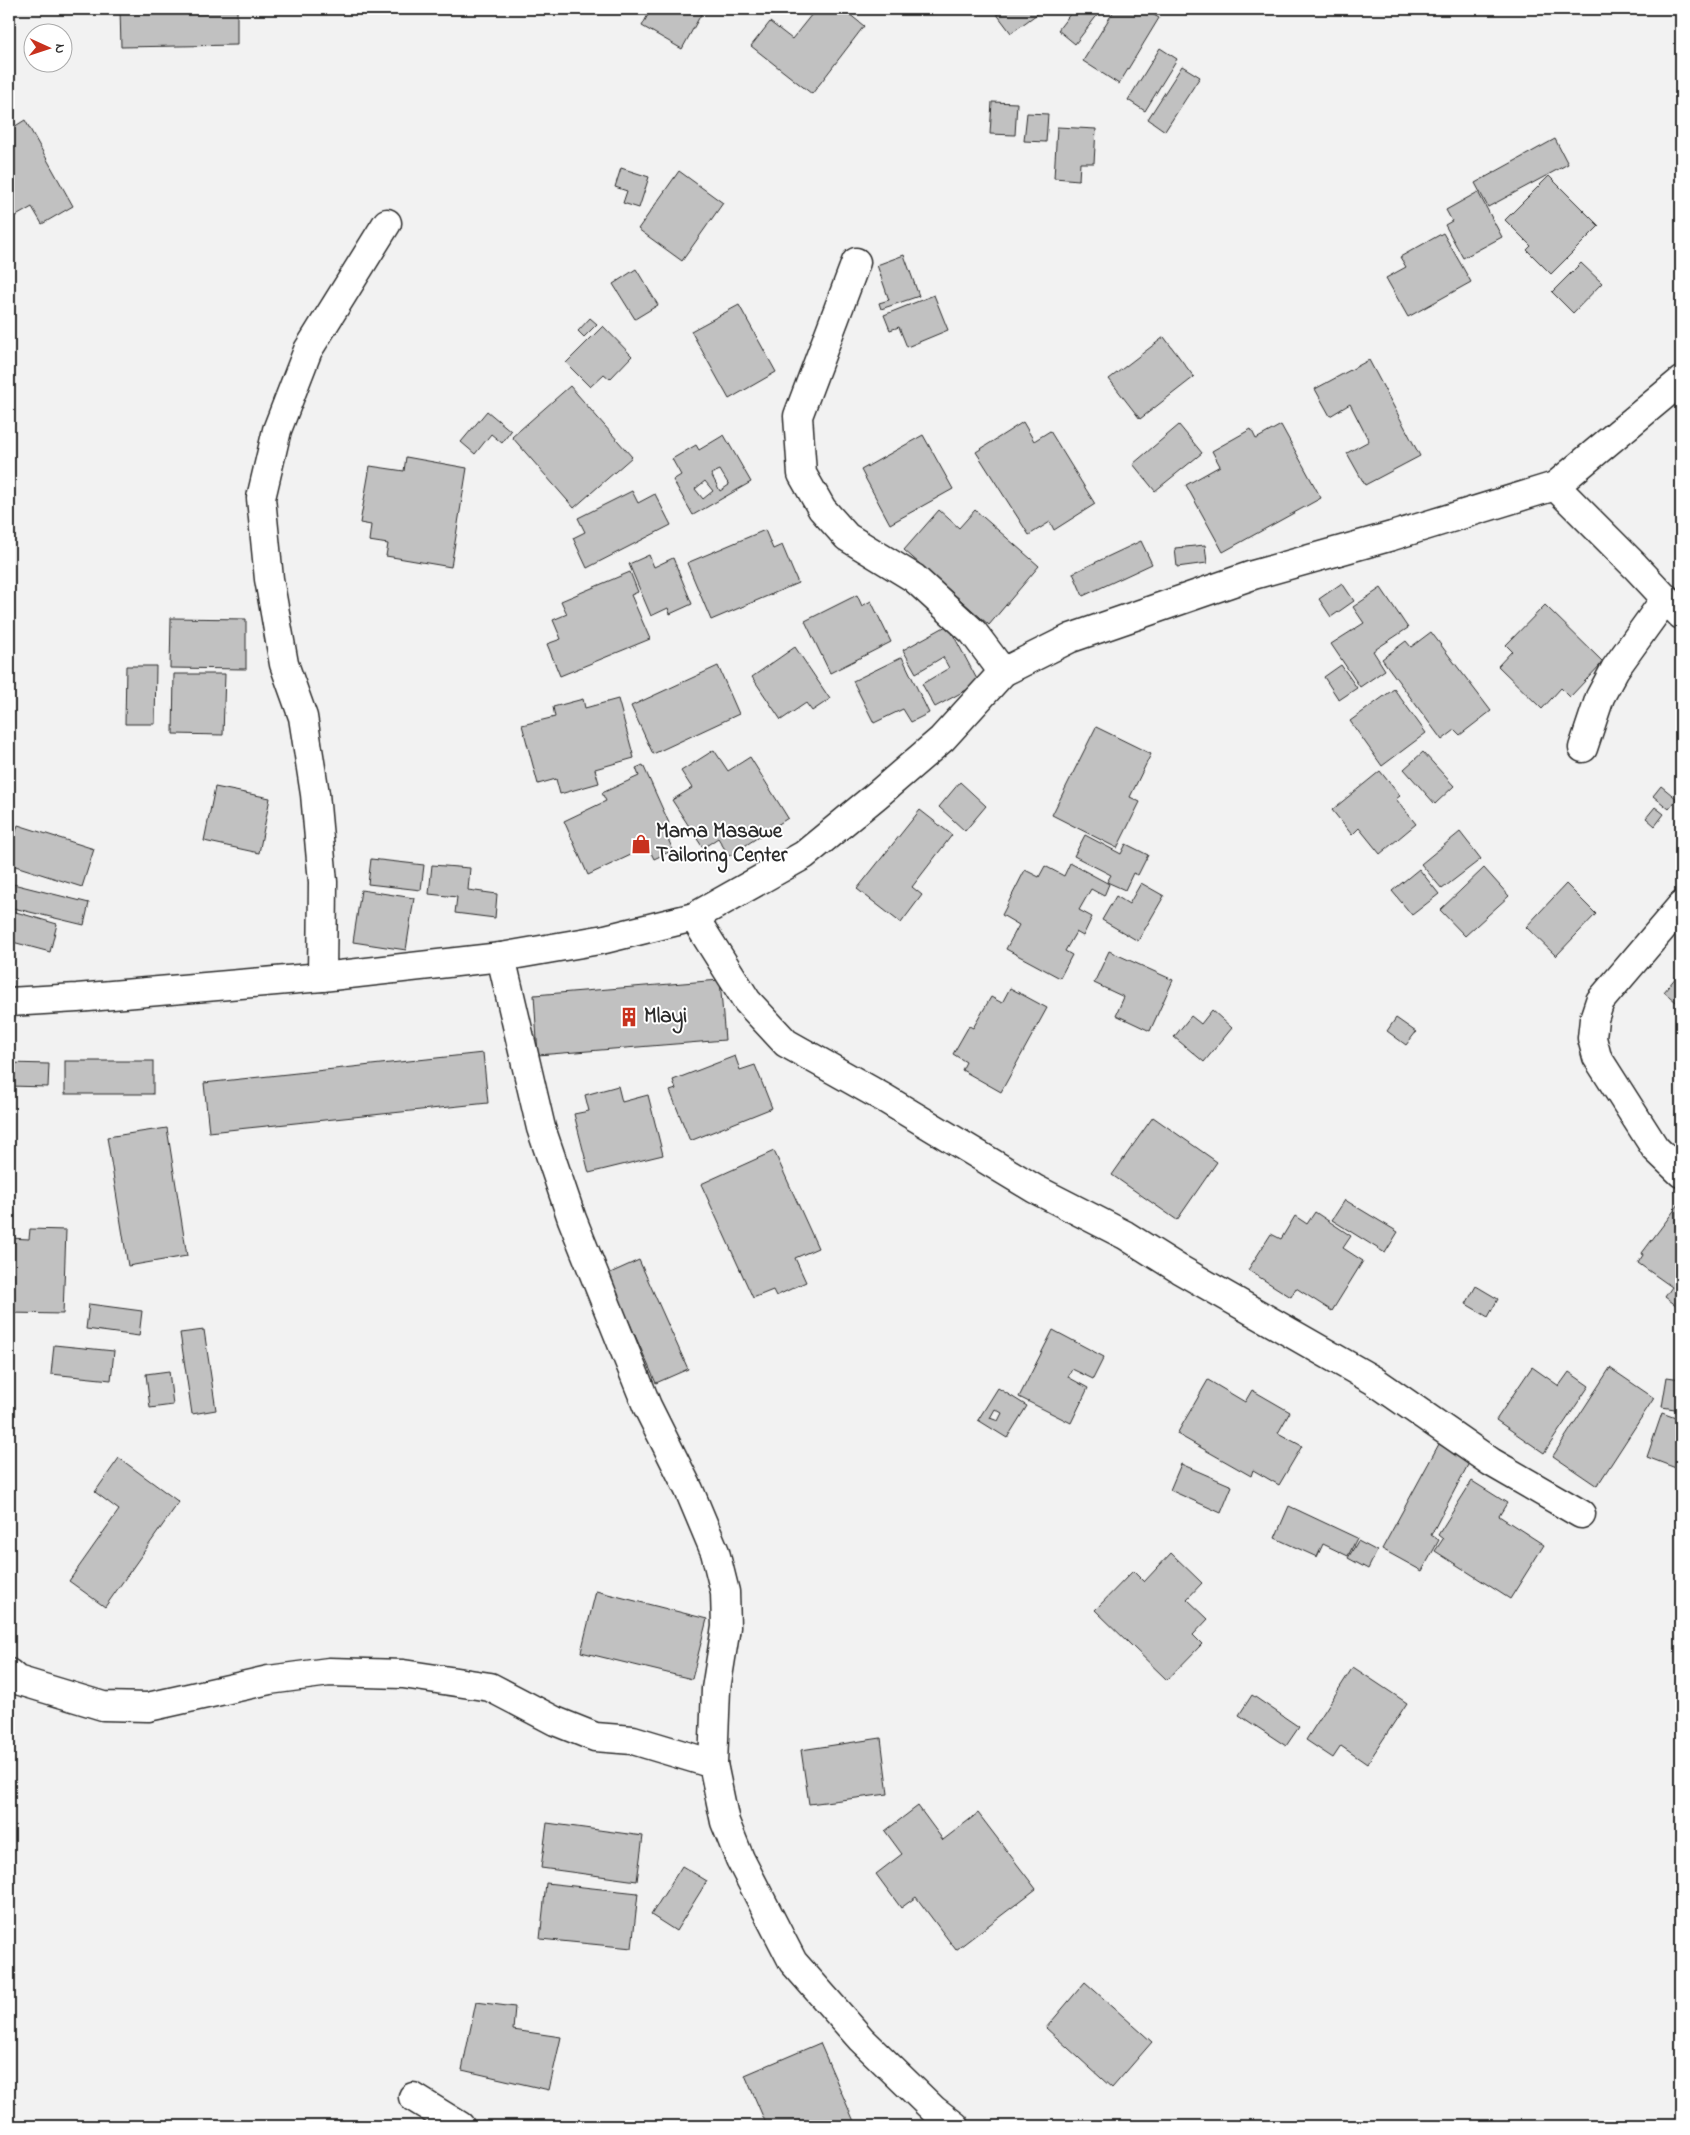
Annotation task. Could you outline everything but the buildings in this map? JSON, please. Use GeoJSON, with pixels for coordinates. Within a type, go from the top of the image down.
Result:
{"type":"FeatureCollection","features":[{"type":"Feature","properties":{"kind":"street"},"geometry":{"type":"LineString","coordinates":[[322,977],[323,882],[315,794],[303,717],[284,664],[269,579],[261,498],[276,430],[308,350],[387,223]]}},
{"type":"Feature","properties":{"kind":"street"},"geometry":{"type":"LineString","coordinates":[[856,262],[798,416],[802,474],[822,509],[847,537],[914,578],[973,632],[1003,672]]}},
{"type":"Feature","properties":{"kind":"street"},"geometry":{"type":"LineString","coordinates":[[9,1002],[322,977],[500,957],[604,939],[694,917],[804,855],[942,739],[1003,672],[1072,638],[1253,574],[1392,536],[1555,486],[1681,381]]}},
{"type":"Feature","properties":{"kind":"street"},"geometry":{"type":"LineString","coordinates":[[1555,486],[1674,606],[1611,676],[1600,697],[1583,748]]}},
{"type":"Feature","properties":{"kind":"street"},"geometry":{"type":"LineString","coordinates":[[1681,906],[1600,1001],[1594,1019],[1592,1038],[1597,1057],[1655,1148],[1681,1173]]}},
{"type":"Feature","properties":{"kind":"street"},"geometry":{"type":"LineString","coordinates":[[694,917],[747,1001],[786,1043],[884,1098],[1035,1189],[1125,1235],[1179,1269],[1373,1380],[1490,1462],[1581,1514]]}},
{"type":"Feature","properties":{"kind":"street"},"geometry":{"type":"LineString","coordinates":[[500,957],[541,1128],[572,1219],[647,1406],[689,1490],[717,1560],[726,1592],[726,1627],[716,1689],[712,1764],[725,1822],[740,1859],[793,1962],[861,2039],[934,2110],[955,2126]]}},
{"type":"Feature","properties":{"kind":"street"},"geometry":{"type":"LineString","coordinates":[[9,1673],[17,1680],[103,1706],[148,1707],[278,1679],[329,1672],[403,1674],[490,1687],[555,1721],[595,1736],[633,1740],[712,1764]]}},
{"type":"Feature","properties":{"kind":"street"},"geometry":{"type":"LineString","coordinates":[[413,2097],[460,2126]]}},
{"type":"Feature","properties":{"kind":"place","name":"Mama Masawe Tailoring Center"},"geometry":{"type":"Point","coordinates":[641,844]}},
{"type":"Feature","properties":{"kind":"place","name":"Mlayi"},"geometry":{"type":"Point","coordinates":[629,1017]}}]}
